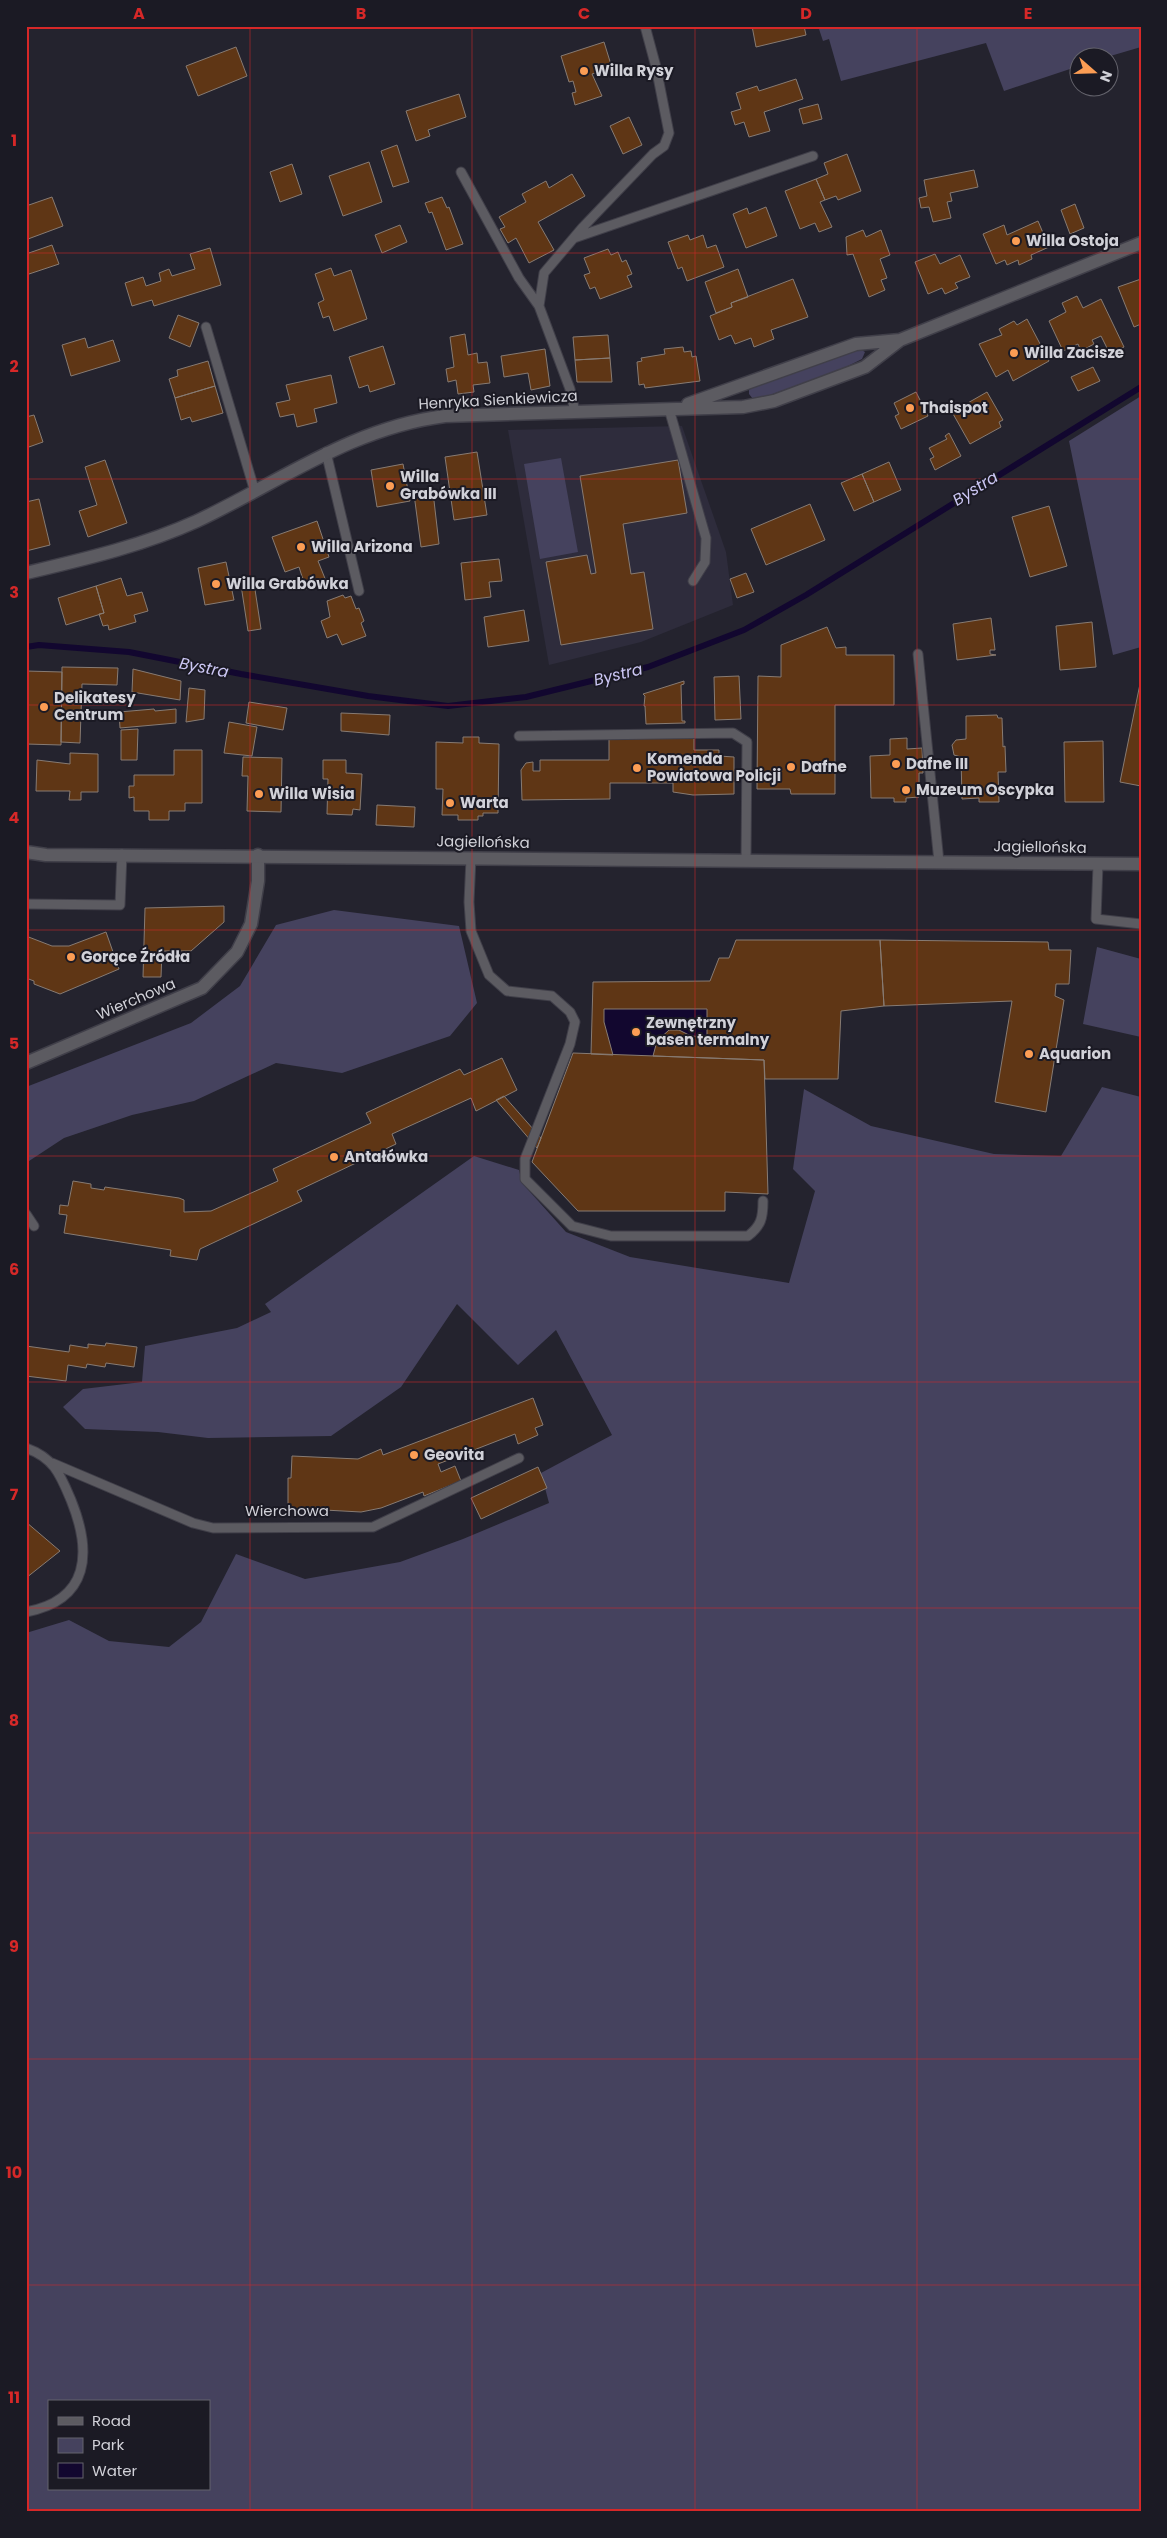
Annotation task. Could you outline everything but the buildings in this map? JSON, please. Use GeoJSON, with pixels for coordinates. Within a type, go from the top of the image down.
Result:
{"type":"FeatureCollection","features":[{"type":"Feature","properties":{"kind":"street","name":"Henryka Sienkiewicza"},"geometry":{"type":"LineString","coordinates":[[26,573],[134,546],[195,522],[255,492],[326,452],[363,436],[421,419],[743,407],[774,401],[865,367],[900,340],[1141,243]]}},
{"type":"Feature","properties":{"kind":"street","name":"Henryka Sienkiewicza"},"geometry":{"type":"LineString","coordinates":[[669,409],[723,394],[856,344],[900,340]]}},
{"type":"Feature","properties":{"kind":"street","name":"Jagiellońska"},"geometry":{"type":"LineString","coordinates":[[26,852],[46,855],[258,855],[1141,864]]}},
{"type":"Feature","properties":{"kind":"street","name":"Wierchowa"},"geometry":{"type":"LineString","coordinates":[[26,1063],[202,988],[237,952],[251,924],[258,881],[258,855]]}},
{"type":"Feature","properties":{"kind":"lane"},"geometry":{"type":"LineString","coordinates":[[539,306],[544,273],[574,238],[653,154],[664,146],[669,133],[656,67],[645,26]]}},
{"type":"Feature","properties":{"kind":"lane"},"geometry":{"type":"LineString","coordinates":[[574,238],[813,156]]}},
{"type":"Feature","properties":{"kind":"lane"},"geometry":{"type":"LineString","coordinates":[[460,172],[519,278],[539,306],[570,389],[574,412]]}},
{"type":"Feature","properties":{"kind":"lane"},"geometry":{"type":"LineString","coordinates":[[206,327],[255,492]]}},
{"type":"Feature","properties":{"kind":"lane"},"geometry":{"type":"LineString","coordinates":[[669,409],[706,538],[705,562],[693,582]]}},
{"type":"Feature","properties":{"kind":"lane"},"geometry":{"type":"LineString","coordinates":[[326,452],[359,590]]}},
{"type":"Feature","properties":{"kind":"lane"},"geometry":{"type":"LineString","coordinates":[[918,654],[939,862]]}},
{"type":"Feature","properties":{"kind":"lane"},"geometry":{"type":"LineString","coordinates":[[519,736],[733,733],[747,742],[746,860]]}},
{"type":"Feature","properties":{"kind":"lane"},"geometry":{"type":"LineString","coordinates":[[26,904],[120,905],[122,854]]}},
{"type":"Feature","properties":{"kind":"lane"},"geometry":{"type":"LineString","coordinates":[[471,858],[469,902],[471,932],[489,976],[508,991],[552,996],[570,1012],[575,1022],[570,1044],[524,1159],[524,1178],[572,1226],[612,1236],[748,1236],[758,1228],[763,1218],[763,1201]]}},
{"type":"Feature","properties":{"kind":"lane"},"geometry":{"type":"LineString","coordinates":[[1098,864],[1096,919],[1141,924]]}},
{"type":"Feature","properties":{"kind":"lane"},"geometry":{"type":"LineString","coordinates":[[26,1214],[34,1226]]}},
{"type":"Feature","properties":{"kind":"lane","name":"Wierchowa"},"geometry":{"type":"LineString","coordinates":[[26,1448],[41,1453],[52,1463],[61,1476],[81,1524],[85,1548],[72,1588],[57,1602],[44,1608],[26,1612]]}},
{"type":"Feature","properties":{"kind":"lane","name":"Wierchowa"},"geometry":{"type":"LineString","coordinates":[[52,1463],[193,1523],[213,1528],[373,1527],[519,1458]]}},
{"type":"Feature","properties":{"kind":"shaded area"},"geometry":{"type":"Polygon","coordinates":[[[682,426],[726,552],[733,605],[641,642],[549,665],[508,430],[682,426]]]}},
{"type":"Feature","properties":{"kind":"green space"},"geometry":{"type":"Polygon","coordinates":[[[818,26],[1141,26],[1141,47],[1120,53],[1120,48],[1070,48],[1070,69],[1004,91],[986,43],[841,81],[829,39],[823,41],[818,26]]]}},
{"type":"Feature","properties":{"kind":"green space"},"geometry":{"type":"Polygon","coordinates":[[[860,349],[865,352],[862,359],[842,369],[759,399],[753,399],[749,394],[749,390],[753,387],[860,349]]]}},
{"type":"Feature","properties":{"kind":"green space"},"geometry":{"type":"Polygon","coordinates":[[[1141,396],[1141,647],[1113,655],[1069,441],[1141,396]]]}},
{"type":"Feature","properties":{"kind":"green space"},"geometry":{"type":"Polygon","coordinates":[[[561,458],[578,552],[540,559],[524,464],[561,458]]]}},
{"type":"Feature","properties":{"kind":"green space"},"geometry":{"type":"Polygon","coordinates":[[[334,910],[459,926],[477,1003],[450,1036],[342,1073],[276,1063],[194,1101],[132,1115],[64,1138],[26,1163],[26,1087],[191,1023],[240,986],[276,925],[334,910]]]}},
{"type":"Feature","properties":{"kind":"green space"},"geometry":{"type":"Polygon","coordinates":[[[1097,947],[1141,959],[1141,1037],[1083,1024],[1097,947]]]}},
{"type":"Feature","properties":{"kind":"green space"},"geometry":{"type":"Polygon","coordinates":[[[1102,1087],[1141,1097],[1141,2512],[26,2512],[26,1633],[69,1620],[109,1641],[169,1647],[201,1622],[236,1554],[305,1579],[400,1562],[463,1539],[549,1503],[541,1473],[612,1435],[556,1330],[518,1365],[457,1304],[401,1387],[331,1436],[208,1438],[158,1432],[85,1429],[63,1407],[83,1389],[142,1382],[145,1346],[237,1328],[271,1312],[265,1304],[474,1156],[519,1170],[522,1183],[566,1232],[630,1257],[789,1283],[815,1191],[793,1169],[804,1089],[871,1126],[994,1154],[1061,1156],[1102,1087]]]}},
{"type":"Feature","properties":{"kind":"water","name":"Zewnętrzny basen termalny"},"geometry":{"type":"Polygon","coordinates":[[[604,1009],[707,1009],[707,1037],[691,1036],[679,1030],[669,1030],[657,1041],[653,1056],[613,1055],[604,1022],[604,1009]]]}},
{"type":"Feature","properties":{"kind":"waterway","name":"Bystra"},"geometry":{"type":"LineString","coordinates":[[26,647],[39,645],[129,652],[368,696],[448,706],[526,697],[648,667],[744,630],[806,595],[1141,387]]}},
{"type":"Feature","properties":{"kind":"place","name":"Willa Rysy"},"geometry":{"type":"Point","coordinates":[584,71]}},
{"type":"Feature","properties":{"kind":"place","name":"Willa Ostoja"},"geometry":{"type":"Point","coordinates":[1016,241]}},
{"type":"Feature","properties":{"kind":"place","name":"Willa Zacisze"},"geometry":{"type":"Point","coordinates":[1014,353]}},
{"type":"Feature","properties":{"kind":"place","name":"Thaispot"},"geometry":{"type":"Point","coordinates":[910,408]}},
{"type":"Feature","properties":{"kind":"place","name":"Willa Grabówka III"},"geometry":{"type":"Point","coordinates":[390,486]}},
{"type":"Feature","properties":{"kind":"place","name":"Willa Arizona"},"geometry":{"type":"Point","coordinates":[301,547]}},
{"type":"Feature","properties":{"kind":"place","name":"Willa Grabówka"},"geometry":{"type":"Point","coordinates":[216,584]}},
{"type":"Feature","properties":{"kind":"place","name":"Delikatesy Centrum"},"geometry":{"type":"Point","coordinates":[44,707]}},
{"type":"Feature","properties":{"kind":"place","name":"Dafne III"},"geometry":{"type":"Point","coordinates":[896,764]}},
{"type":"Feature","properties":{"kind":"place","name":"Dafne"},"geometry":{"type":"Point","coordinates":[791,767]}},
{"type":"Feature","properties":{"kind":"place","name":"Komenda Powiatowa Policji"},"geometry":{"type":"Point","coordinates":[637,768]}},
{"type":"Feature","properties":{"kind":"place","name":"Muzeum Oscypka"},"geometry":{"type":"Point","coordinates":[906,790]}},
{"type":"Feature","properties":{"kind":"place","name":"Willa Wisia"},"geometry":{"type":"Point","coordinates":[259,794]}},
{"type":"Feature","properties":{"kind":"place","name":"Warta"},"geometry":{"type":"Point","coordinates":[450,803]}},
{"type":"Feature","properties":{"kind":"place","name":"Gorące Źródła"},"geometry":{"type":"Point","coordinates":[71,957]}},
{"type":"Feature","properties":{"kind":"place","name":"Zewnętrzny basen termalny"},"geometry":{"type":"Point","coordinates":[636,1032]}},
{"type":"Feature","properties":{"kind":"place","name":"Aquarion"},"geometry":{"type":"Point","coordinates":[1029,1054]}},
{"type":"Feature","properties":{"kind":"place","name":"Antałówka"},"geometry":{"type":"Point","coordinates":[334,1157]}},
{"type":"Feature","properties":{"kind":"place","name":"Geovita"},"geometry":{"type":"Point","coordinates":[414,1455]}}]}
